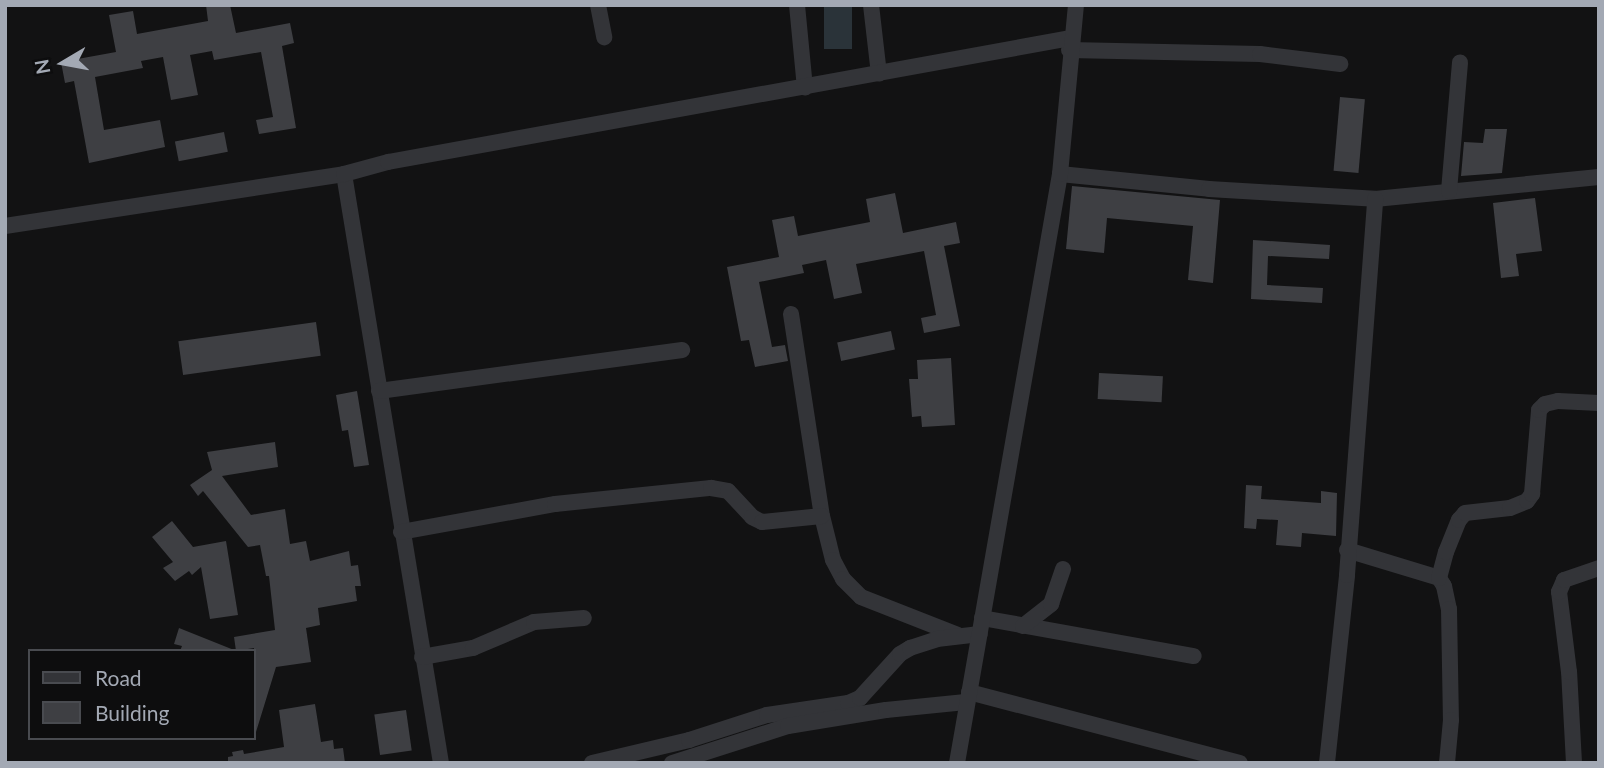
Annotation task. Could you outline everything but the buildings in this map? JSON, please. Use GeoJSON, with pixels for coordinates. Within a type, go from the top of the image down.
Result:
{"type":"FeatureCollection","features":[{"type":"Feature","properties":{"kind":"street"},"geometry":{"type":"LineString","coordinates":[[598,5],[604,37]]}},
{"type":"Feature","properties":{"kind":"street"},"geometry":{"type":"LineString","coordinates":[[797,5],[805,88]]}},
{"type":"Feature","properties":{"kind":"street"},"geometry":{"type":"LineString","coordinates":[[871,5],[879,74]]}},
{"type":"Feature","properties":{"kind":"street"},"geometry":{"type":"LineString","coordinates":[[957,763],[1060,174],[1070,44],[1076,5]]}},
{"type":"Feature","properties":{"kind":"street"},"geometry":{"type":"LineString","coordinates":[[5,226],[344,174],[388,162],[879,74],[1070,44],[1260,54],[1340,64]]}},
{"type":"Feature","properties":{"kind":"street"},"geometry":{"type":"LineString","coordinates":[[1450,191],[1460,62]]}},
{"type":"Feature","properties":{"kind":"street"},"geometry":{"type":"LineString","coordinates":[[344,174],[441,763]]}},
{"type":"Feature","properties":{"kind":"street"},"geometry":{"type":"LineString","coordinates":[[1060,174],[1209,189],[1375,199],[1599,177]]}},
{"type":"Feature","properties":{"kind":"street"},"geometry":{"type":"LineString","coordinates":[[1327,763],[1348,550],[1375,199]]}},
{"type":"Feature","properties":{"kind":"street"},"geometry":{"type":"LineString","coordinates":[[791,314],[822,516],[832,560],[852,590],[876,603],[960,636]]}},
{"type":"Feature","properties":{"kind":"street"},"geometry":{"type":"LineString","coordinates":[[379,391],[682,349]]}},
{"type":"Feature","properties":{"kind":"street"},"geometry":{"type":"LineString","coordinates":[[1439,578],[1446,552],[1459,520],[1465,513],[1510,508],[1527,501],[1532,494],[1539,410],[1545,404],[1558,401],[1599,403]]}},
{"type":"Feature","properties":{"kind":"street"},"geometry":{"type":"LineString","coordinates":[[401,532],[555,505],[711,488],[728,491],[752,517],[762,522],[822,516]]}},
{"type":"Feature","properties":{"kind":"street"},"geometry":{"type":"LineString","coordinates":[[1348,550],[1439,578],[1444,586],[1449,610],[1451,720],[1447,763]]}},
{"type":"Feature","properties":{"kind":"street"},"geometry":{"type":"LineString","coordinates":[[1574,763],[1569,672],[1559,592],[1564,580],[1599,568]]}},
{"type":"Feature","properties":{"kind":"street"},"geometry":{"type":"LineString","coordinates":[[1023,625],[1051,604],[1063,569]]}},
{"type":"Feature","properties":{"kind":"street"},"geometry":{"type":"LineString","coordinates":[[422,657],[473,648],[534,622],[584,618]]}},
{"type":"Feature","properties":{"kind":"street"},"geometry":{"type":"LineString","coordinates":[[592,763],[689,740],[768,715],[848,703],[860,698],[900,654],[910,648],[960,636],[981,626],[1023,625],[1194,656]]}},
{"type":"Feature","properties":{"kind":"street"},"geometry":{"type":"LineString","coordinates":[[672,763],[699,752],[788,726],[968,697],[1240,763]]}},
{"type":"Feature","properties":{"kind":"shaded area"},"geometry":{"type":"Polygon","coordinates":[[[824,5],[852,5],[852,49],[824,49],[824,5]]]}}]}
